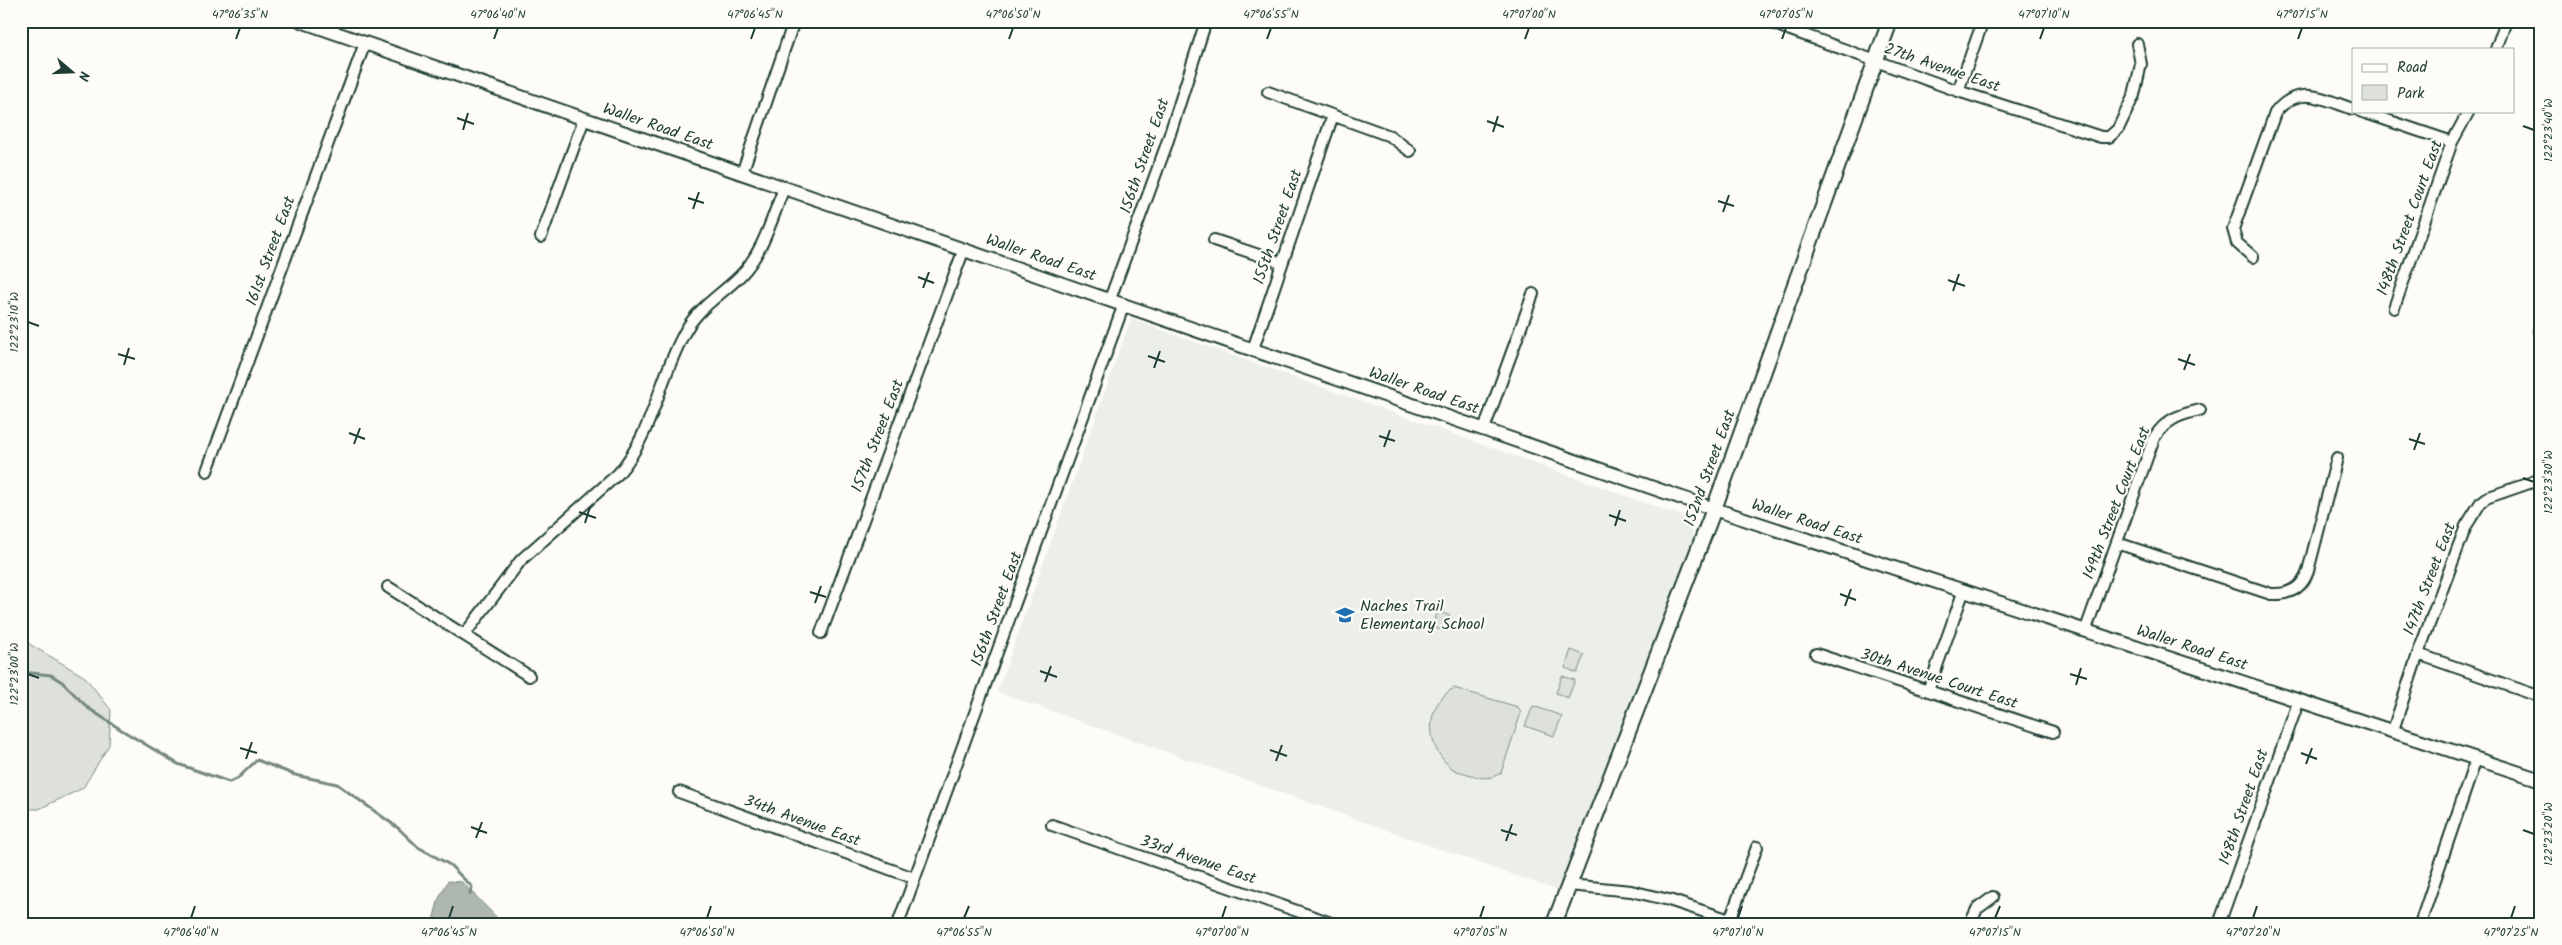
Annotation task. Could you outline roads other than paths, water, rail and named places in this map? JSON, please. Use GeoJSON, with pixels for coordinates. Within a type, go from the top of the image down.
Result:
{"type":"FeatureCollection","features":[{"type":"Feature","properties":{"kind":"main road","name":"152nd Street East"},"geometry":{"type":"LineString","coordinates":[[1554,924],[1714,508],[1890,21]]}},
{"type":"Feature","properties":{"kind":"street","name":"Waller Road East"},"geometry":{"type":"LineString","coordinates":[[300,21],[1714,508],[2541,780]]}},
{"type":"Feature","properties":{"kind":"street"},"geometry":{"type":"LineString","coordinates":[[742,173],[794,21]]}},
{"type":"Feature","properties":{"kind":"street","name":"156th Street East"},"geometry":{"type":"LineString","coordinates":[[1110,300],[1166,146],[1206,21]]}},
{"type":"Feature","properties":{"kind":"street","name":"27th Avenue East"},"geometry":{"type":"LineString","coordinates":[[1766,21],[1958,91],[2101,138],[2109,136],[2123,123],[2137,86],[2141,64],[2137,44]]}},
{"type":"Feature","properties":{"kind":"street"},"geometry":{"type":"LineString","coordinates":[[1958,91],[1983,21]]}},
{"type":"Feature","properties":{"kind":"street"},"geometry":{"type":"LineString","coordinates":[[2496,48],[2506,21]]}},
{"type":"Feature","properties":{"kind":"street","name":"161st Street East"},"geometry":{"type":"LineString","coordinates":[[207,471],[365,43]]}},
{"type":"Feature","properties":{"kind":"street"},"geometry":{"type":"LineString","coordinates":[[1268,92],[1390,136],[1410,151]]}},
{"type":"Feature","properties":{"kind":"street"},"geometry":{"type":"LineString","coordinates":[[2253,257],[2237,243],[2233,230],[2274,113],[2286,99],[2301,95],[2316,97],[2352,109]]}},
{"type":"Feature","properties":{"kind":"street"},"geometry":{"type":"LineString","coordinates":[[2363,112],[2452,142]]}},
{"type":"Feature","properties":{"kind":"street","name":"148th Street Court East"},"geometry":{"type":"LineString","coordinates":[[2394,308],[2452,142],[2468,112]]}},
{"type":"Feature","properties":{"kind":"street","name":"155th Street East"},"geometry":{"type":"LineString","coordinates":[[1253,349],[1333,115]]}},
{"type":"Feature","properties":{"kind":"street"},"geometry":{"type":"LineString","coordinates":[[541,237],[584,120]]}},
{"type":"Feature","properties":{"kind":"street"},"geometry":{"type":"LineString","coordinates":[[465,634],[521,560],[618,474],[631,459],[647,430],[685,332],[700,311],[740,276],[761,247],[784,188]]}},
{"type":"Feature","properties":{"kind":"street"},"geometry":{"type":"LineString","coordinates":[[1214,240],[1282,263]]}},
{"type":"Feature","properties":{"kind":"street","name":"157th Street East"},"geometry":{"type":"LineString","coordinates":[[821,634],[964,249]]}},
{"type":"Feature","properties":{"kind":"street"},"geometry":{"type":"LineString","coordinates":[[1484,429],[1533,294]]}},
{"type":"Feature","properties":{"kind":"street","name":"156th Street East"},"geometry":{"type":"LineString","coordinates":[[898,924],[1124,304]]}},
{"type":"Feature","properties":{"kind":"street","name":"149th Street Court East"},"geometry":{"type":"LineString","coordinates":[[2086,630],[2158,432],[2176,416],[2200,410]]}},
{"type":"Feature","properties":{"kind":"street"},"geometry":{"type":"LineString","coordinates":[[2117,543],[2271,594],[2287,593],[2302,583],[2308,571],[2337,458]]}},
{"type":"Feature","properties":{"kind":"street","name":"147th Street East"},"geometry":{"type":"LineString","coordinates":[[2393,730],[2418,654],[2466,526],[2480,502],[2496,493],[2541,479]]}},
{"type":"Feature","properties":{"kind":"street"},"geometry":{"type":"LineString","coordinates":[[388,587],[529,676]]}},
{"type":"Feature","properties":{"kind":"street"},"geometry":{"type":"LineString","coordinates":[[1928,691],[1964,590]]}},
{"type":"Feature","properties":{"kind":"street","name":"30th Avenue Court East"},"geometry":{"type":"LineString","coordinates":[[1816,654],[2053,732]]}},
{"type":"Feature","properties":{"kind":"street"},"geometry":{"type":"LineString","coordinates":[[2418,654],[2541,697]]}},
{"type":"Feature","properties":{"kind":"street","name":"148th Street East"},"geometry":{"type":"LineString","coordinates":[[2219,924],[2298,700]]}},
{"type":"Feature","properties":{"kind":"street"},"geometry":{"type":"LineString","coordinates":[[2420,924],[2476,759]]}},
{"type":"Feature","properties":{"kind":"street","name":"34th Avenue East"},"geometry":{"type":"LineString","coordinates":[[679,792],[914,878]]}},
{"type":"Feature","properties":{"kind":"street","name":"33rd Avenue East"},"geometry":{"type":"LineString","coordinates":[[1052,825],[1334,924]]}},
{"type":"Feature","properties":{"kind":"street"},"geometry":{"type":"LineString","coordinates":[[1730,920],[1757,847]]}},
{"type":"Feature","properties":{"kind":"street"},"geometry":{"type":"LineString","coordinates":[[1570,885],[1631,891],[1669,900],[1713,920],[1730,920],[1742,924]]}},
{"type":"Feature","properties":{"kind":"street"},"geometry":{"type":"LineString","coordinates":[[1970,924],[1977,909],[1993,897]]}},
{"type":"Feature","properties":{"kind":"waterway"},"geometry":{"type":"LineString","coordinates":[[21,672],[51,675],[62,682],[88,708],[178,764],[229,782],[237,779],[257,760],[295,775],[337,784],[398,828],[418,847],[450,865],[472,887],[470,894]]}},
{"type":"Feature","properties":{"kind":"place","name":"Naches Trail Elementary School"},"geometry":{"type":"Point","coordinates":[1345,615]}}]}
